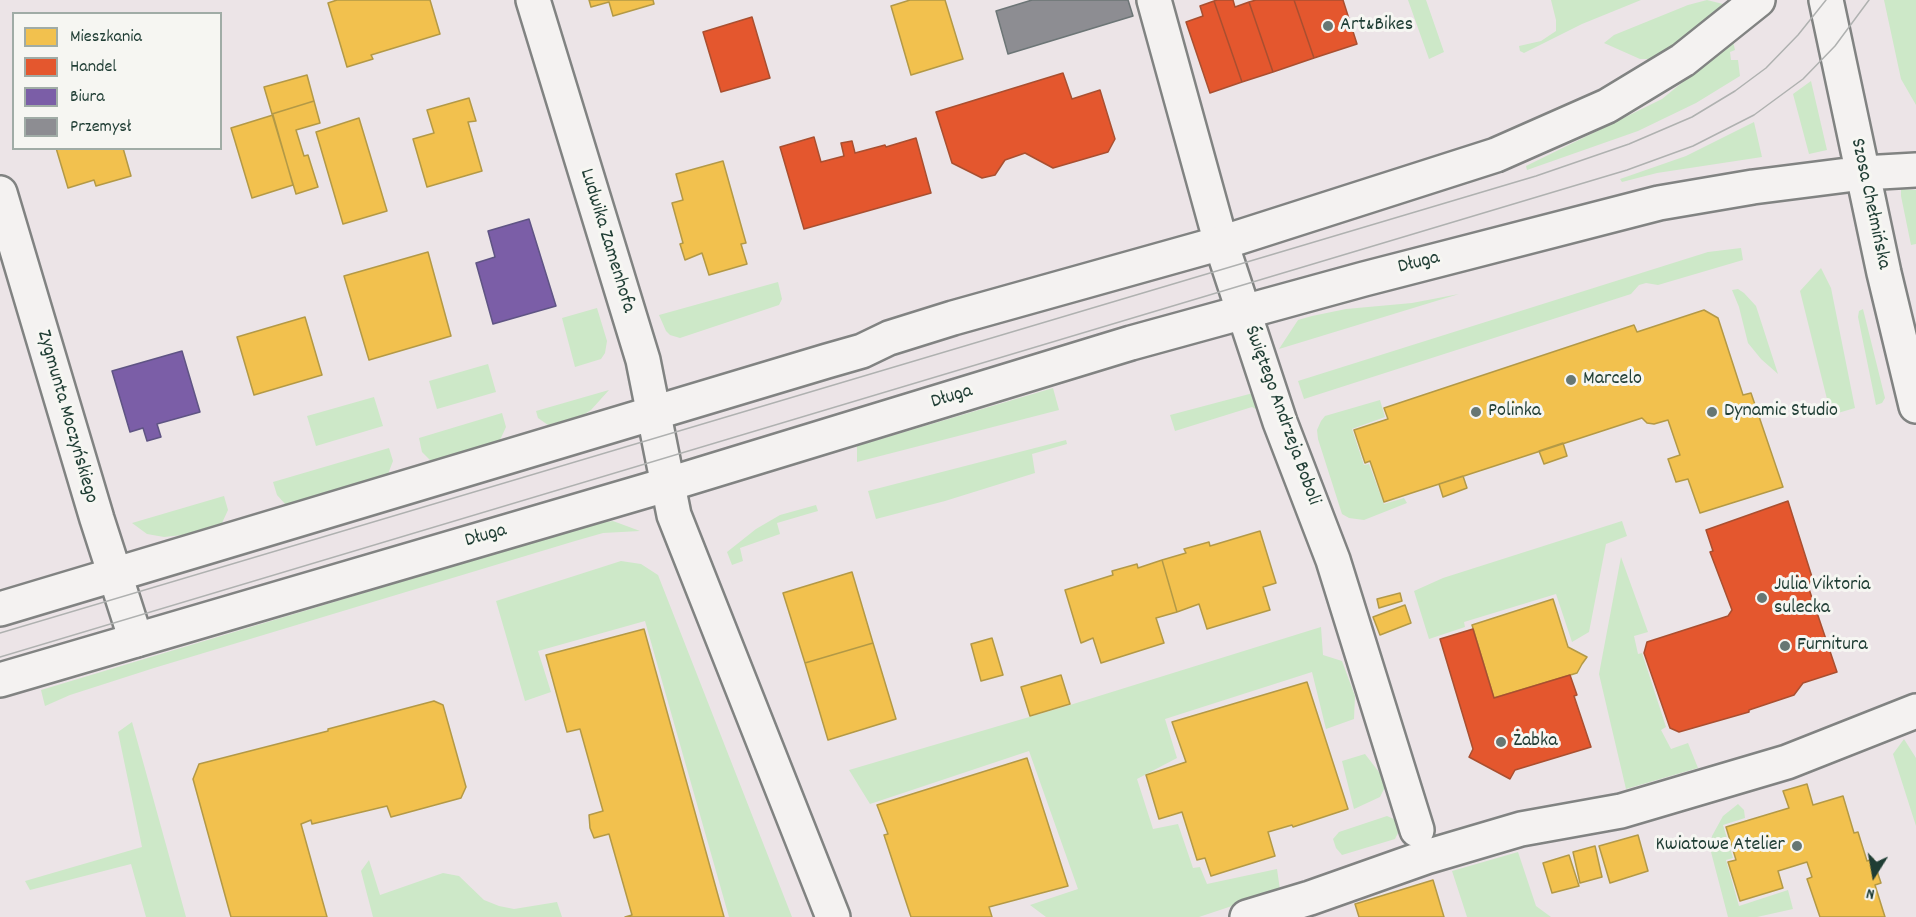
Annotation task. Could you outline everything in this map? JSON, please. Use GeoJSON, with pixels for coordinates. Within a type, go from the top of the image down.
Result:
{"type":"FeatureCollection","features":[{"type":"Feature","properties":{"kind":"street","name":"Ludwika Zamenhofa"},"geometry":{"type":"LineString","coordinates":[[533,0],[643,360],[677,523],[833,917]]}},
{"type":"Feature","properties":{"kind":"street","name":"Świętego Andrzeja Boboli"},"geometry":{"type":"LineString","coordinates":[[1154,0],[1221,243],[1280,422],[1334,560],[1417,830]]}},
{"type":"Feature","properties":{"kind":"street"},"geometry":{"type":"LineString","coordinates":[[0,609],[862,351],[889,338],[953,318],[1221,243],[1497,155],[1607,106],[1683,60],[1758,0]]}},
{"type":"Feature","properties":{"kind":"street","name":"Szosa Chełmińska"},"geometry":{"type":"LineString","coordinates":[[1826,0],[1884,273],[1916,406]]}},
{"type":"Feature","properties":{"kind":"street","name":"Długa"},"geometry":{"type":"LineString","coordinates":[[0,680],[669,484],[1244,311],[1659,203],[1753,187],[1863,173],[1916,170]]}},
{"type":"Feature","properties":{"kind":"street","name":"Zygmunta Moczyńskiego"},"geometry":{"type":"LineString","coordinates":[[0,193],[135,640]]}},
{"type":"Feature","properties":{"kind":"street"},"geometry":{"type":"LineString","coordinates":[[1247,917],[1310,898],[1426,857],[1521,829],[1621,811],[1787,762],[1916,711]]}},
{"type":"Feature","properties":{"kind":"green space"},"geometry":{"type":"Polygon","coordinates":[[[1408,0],[1426,0],[1444,52],[1429,59],[1408,0]]]}},
{"type":"Feature","properties":{"kind":"green space"},"geometry":{"type":"Polygon","coordinates":[[[1551,0],[1641,0],[1582,24],[1524,53],[1520,51],[1519,46],[1541,41],[1556,31],[1551,0]]]}},
{"type":"Feature","properties":{"kind":"green space"},"geometry":{"type":"Polygon","coordinates":[[[1707,0],[1723,4],[1657,59],[1640,59],[1604,43],[1614,35],[1688,5],[1707,0]]]}},
{"type":"Feature","properties":{"kind":"green space"},"geometry":{"type":"Polygon","coordinates":[[[1884,0],[1916,0],[1916,105],[1901,79],[1884,0]]]}},
{"type":"Feature","properties":{"kind":"green space"},"geometry":{"type":"Polygon","coordinates":[[[1733,41],[1735,50],[1730,52],[1731,60],[1738,60],[1740,76],[1696,103],[1638,131],[1527,170],[1526,166],[1662,99],[1733,41]]]}},
{"type":"Feature","properties":{"kind":"green space"},"geometry":{"type":"Polygon","coordinates":[[[1811,81],[1827,150],[1809,154],[1793,94],[1811,81]]]}},
{"type":"Feature","properties":{"kind":"green space"},"geometry":{"type":"Polygon","coordinates":[[[1754,122],[1762,157],[1657,173],[1622,182],[1620,179],[1686,156],[1754,122]]]}},
{"type":"Feature","properties":{"kind":"green space"},"geometry":{"type":"Polygon","coordinates":[[[1901,189],[1916,190],[1916,244],[1911,245],[1901,189]]]}},
{"type":"Feature","properties":{"kind":"green space"},"geometry":{"type":"Polygon","coordinates":[[[1741,248],[1743,260],[1658,285],[1646,283],[1639,285],[1631,294],[1304,399],[1298,381],[1708,252],[1741,248]]]}},
{"type":"Feature","properties":{"kind":"green space"},"geometry":{"type":"Polygon","coordinates":[[[1821,268],[1831,288],[1855,408],[1831,415],[1800,291],[1821,268]]]}},
{"type":"Feature","properties":{"kind":"green space"},"geometry":{"type":"Polygon","coordinates":[[[778,282],[782,299],[779,305],[680,338],[666,331],[659,315],[778,282]]]}},
{"type":"Feature","properties":{"kind":"green space"},"geometry":{"type":"Polygon","coordinates":[[[1738,289],[1756,306],[1778,374],[1748,343],[1732,290],[1738,289]]]}},
{"type":"Feature","properties":{"kind":"green space"},"geometry":{"type":"Polygon","coordinates":[[[1459,294],[1279,349],[1298,320],[1346,309],[1412,303],[1459,294]]]}},
{"type":"Feature","properties":{"kind":"green space"},"geometry":{"type":"Polygon","coordinates":[[[597,308],[607,341],[605,353],[601,359],[575,367],[562,318],[597,308]]]}},
{"type":"Feature","properties":{"kind":"green space"},"geometry":{"type":"Polygon","coordinates":[[[1863,309],[1885,398],[1882,403],[1876,405],[1858,317],[1859,311],[1863,309]]]}},
{"type":"Feature","properties":{"kind":"green space"},"geometry":{"type":"Polygon","coordinates":[[[488,364],[496,392],[437,409],[429,381],[488,364]]]}},
{"type":"Feature","properties":{"kind":"green space"},"geometry":{"type":"Polygon","coordinates":[[[1053,388],[1059,410],[857,462],[857,446],[1053,388]]]}},
{"type":"Feature","properties":{"kind":"green space"},"geometry":{"type":"Polygon","coordinates":[[[609,390],[591,410],[583,415],[548,425],[538,418],[536,411],[609,390]]]}},
{"type":"Feature","properties":{"kind":"green space"},"geometry":{"type":"Polygon","coordinates":[[[1257,392],[1264,413],[1252,407],[1175,431],[1170,415],[1257,392]]]}},
{"type":"Feature","properties":{"kind":"green space"},"geometry":{"type":"Polygon","coordinates":[[[374,397],[383,426],[316,446],[307,416],[374,397]]]}},
{"type":"Feature","properties":{"kind":"green space"},"geometry":{"type":"Polygon","coordinates":[[[1380,400],[1385,417],[1352,429],[1364,465],[1369,464],[1384,504],[1404,498],[1407,503],[1364,520],[1349,518],[1342,514],[1317,430],[1325,416],[1380,400]]]}},
{"type":"Feature","properties":{"kind":"green space"},"geometry":{"type":"Polygon","coordinates":[[[502,413],[506,427],[500,440],[431,461],[422,452],[419,438],[502,413]]]}},
{"type":"Feature","properties":{"kind":"green space"},"geometry":{"type":"Polygon","coordinates":[[[1066,440],[1067,444],[1032,454],[1035,473],[945,501],[876,519],[868,491],[1066,440]]]}},
{"type":"Feature","properties":{"kind":"green space"},"geometry":{"type":"Polygon","coordinates":[[[389,448],[393,461],[388,474],[286,505],[277,495],[273,482],[389,448]]]}},
{"type":"Feature","properties":{"kind":"green space"},"geometry":{"type":"Polygon","coordinates":[[[224,496],[228,510],[222,523],[183,535],[164,537],[147,534],[132,523],[224,496]]]}},
{"type":"Feature","properties":{"kind":"green space"},"geometry":{"type":"Polygon","coordinates":[[[816,505],[818,511],[777,523],[780,534],[740,548],[743,561],[732,565],[727,552],[756,529],[780,515],[816,505]]]}},
{"type":"Feature","properties":{"kind":"green space"},"geometry":{"type":"Polygon","coordinates":[[[613,521],[640,531],[603,533],[575,541],[154,668],[70,695],[45,706],[41,690],[597,523],[613,521]]]}},
{"type":"Feature","properties":{"kind":"green space"},"geometry":{"type":"Polygon","coordinates":[[[1622,521],[1627,536],[1606,544],[1589,632],[1572,642],[1556,594],[1464,622],[1465,627],[1429,639],[1414,591],[1443,578],[1622,521]]]}},
{"type":"Feature","properties":{"kind":"green space"},"geometry":{"type":"Polygon","coordinates":[[[1621,557],[1648,632],[1634,636],[1638,654],[1642,653],[1666,727],[1661,730],[1671,749],[1688,743],[1698,768],[1626,789],[1599,674],[1621,557]]]}},
{"type":"Feature","properties":{"kind":"green space"},"geometry":{"type":"Polygon","coordinates":[[[621,561],[641,564],[658,575],[792,917],[729,917],[645,621],[538,651],[551,692],[525,701],[496,601],[621,561]]]}},
{"type":"Feature","properties":{"kind":"green space"},"geometry":{"type":"Polygon","coordinates":[[[1321,627],[1323,655],[1342,661],[1355,696],[1354,719],[1326,729],[1312,672],[1165,719],[1177,758],[1137,779],[1153,829],[1178,824],[1193,868],[1200,867],[1207,884],[1277,869],[1280,890],[1199,917],[1046,917],[1030,905],[1078,889],[1029,751],[870,804],[849,770],[1070,705],[1321,627]]]}},
{"type":"Feature","properties":{"kind":"green space"},"geometry":{"type":"Polygon","coordinates":[[[132,722],[186,917],[146,917],[131,864],[30,890],[25,881],[142,847],[118,732],[132,722]]]}},
{"type":"Feature","properties":{"kind":"green space"},"geometry":{"type":"Polygon","coordinates":[[[1904,739],[1916,758],[1916,826],[1893,754],[1904,739]]]}},
{"type":"Feature","properties":{"kind":"green space"},"geometry":{"type":"Polygon","coordinates":[[[1365,754],[1382,776],[1385,787],[1380,797],[1354,809],[1342,761],[1365,754]]]}},
{"type":"Feature","properties":{"kind":"green space"},"geometry":{"type":"Polygon","coordinates":[[[1738,804],[1744,810],[1745,818],[1723,825],[1733,858],[1726,860],[1739,906],[1788,890],[1793,909],[1757,917],[1728,917],[1711,852],[1712,836],[1723,816],[1738,804]]]}},
{"type":"Feature","properties":{"kind":"green space"},"geometry":{"type":"Polygon","coordinates":[[[1387,816],[1396,820],[1399,831],[1395,839],[1342,855],[1336,848],[1333,839],[1339,832],[1387,816]]]}},
{"type":"Feature","properties":{"kind":"green space"},"geometry":{"type":"Polygon","coordinates":[[[1518,852],[1536,906],[1551,917],[1467,917],[1452,871],[1518,852]]]}},
{"type":"Feature","properties":{"kind":"green space"},"geometry":{"type":"Polygon","coordinates":[[[369,860],[380,895],[443,873],[459,876],[484,900],[499,906],[514,909],[557,902],[562,917],[373,917],[361,871],[369,860]]]}},
{"type":"Feature","properties":{"kind":"building: Mieszkania"},"geometry":{"type":"Polygon","coordinates":[[[337,0],[430,0],[440,34],[371,55],[373,59],[347,67],[328,3],[337,0]]]}},
{"type":"Feature","properties":{"kind":"building: Mieszkania"},"geometry":{"type":"Polygon","coordinates":[[[589,0],[653,0],[654,4],[613,16],[609,2],[591,7],[589,0]]]}},
{"type":"Feature","properties":{"kind":"building: Mieszkania"},"geometry":{"type":"Polygon","coordinates":[[[910,0],[945,0],[963,59],[911,75],[891,6],[910,0]]]}},
{"type":"Feature","properties":{"kind":"building: Mieszkania"},"geometry":{"type":"Polygon","coordinates":[[[307,75],[314,101],[272,114],[264,87],[307,75]]]}},
{"type":"Feature","properties":{"kind":"building: Mieszkania"},"geometry":{"type":"Polygon","coordinates":[[[469,98],[476,121],[468,122],[482,171],[427,187],[413,139],[434,133],[427,110],[469,98]]]}},
{"type":"Feature","properties":{"kind":"building: Mieszkania"},"geometry":{"type":"Polygon","coordinates":[[[314,101],[320,123],[296,130],[304,156],[308,155],[318,187],[296,194],[272,114],[314,101]]]}},
{"type":"Feature","properties":{"kind":"building: Mieszkania"},"geometry":{"type":"Polygon","coordinates":[[[273,115],[293,185],[252,198],[231,128],[273,115]]]}},
{"type":"Feature","properties":{"kind":"building: Mieszkania"},"geometry":{"type":"Polygon","coordinates":[[[359,118],[387,211],[343,224],[316,132],[359,118]]]}},
{"type":"Feature","properties":{"kind":"building: Mieszkania"},"geometry":{"type":"Polygon","coordinates":[[[57,150],[124,150],[131,176],[96,186],[94,180],[68,188],[57,150]]]}},
{"type":"Feature","properties":{"kind":"building: Mieszkania"},"geometry":{"type":"Polygon","coordinates":[[[723,161],[746,243],[741,244],[747,264],[709,275],[702,253],[685,260],[680,244],[683,243],[672,203],[683,200],[676,174],[723,161]]]}},
{"type":"Feature","properties":{"kind":"building: Mieszkania"},"geometry":{"type":"Polygon","coordinates":[[[428,252],[451,336],[369,360],[344,276],[428,252]]]}},
{"type":"Feature","properties":{"kind":"building: Mieszkania"},"geometry":{"type":"Polygon","coordinates":[[[1704,310],[1718,318],[1743,395],[1751,393],[1783,487],[1700,513],[1688,479],[1676,482],[1668,459],[1680,455],[1668,420],[1654,424],[1647,423],[1642,418],[1384,502],[1370,461],[1365,463],[1354,430],[1388,419],[1384,408],[1634,325],[1637,332],[1704,310]]]}},
{"type":"Feature","properties":{"kind":"building: Mieszkania"},"geometry":{"type":"Polygon","coordinates":[[[305,317],[322,375],[254,395],[237,337],[305,317]]]}},
{"type":"Feature","properties":{"kind":"building: Mieszkania"},"geometry":{"type":"Polygon","coordinates":[[[1563,443],[1567,456],[1544,464],[1539,451],[1563,443]]]}},
{"type":"Feature","properties":{"kind":"building: Mieszkania"},"geometry":{"type":"Polygon","coordinates":[[[1463,476],[1467,488],[1443,497],[1439,484],[1463,476]]]}},
{"type":"Feature","properties":{"kind":"building: Mieszkania"},"geometry":{"type":"Polygon","coordinates":[[[1260,531],[1276,583],[1263,587],[1270,610],[1207,629],[1199,604],[1177,612],[1162,560],[1186,553],[1184,549],[1209,542],[1210,546],[1260,531]]]}},
{"type":"Feature","properties":{"kind":"building: Mieszkania"},"geometry":{"type":"Polygon","coordinates":[[[1162,560],[1177,612],[1156,618],[1164,643],[1101,663],[1093,638],[1081,643],[1065,590],[1113,575],[1112,571],[1137,564],[1138,568],[1162,560]]]}},
{"type":"Feature","properties":{"kind":"building: Mieszkania"},"geometry":{"type":"Polygon","coordinates":[[[852,572],[873,643],[805,663],[783,593],[852,572]]]}},
{"type":"Feature","properties":{"kind":"building: Mieszkania"},"geometry":{"type":"Polygon","coordinates":[[[1400,593],[1402,601],[1379,608],[1377,599],[1400,593]]]}},
{"type":"Feature","properties":{"kind":"building: Mieszkania"},"geometry":{"type":"Polygon","coordinates":[[[1553,599],[1568,647],[1587,657],[1577,673],[1494,698],[1472,625],[1553,599]]]}},
{"type":"Feature","properties":{"kind":"building: Mieszkania"},"geometry":{"type":"Polygon","coordinates":[[[1405,605],[1411,623],[1380,635],[1373,617],[1405,605]]]}},
{"type":"Feature","properties":{"kind":"building: Mieszkania"},"geometry":{"type":"Polygon","coordinates":[[[644,629],[724,917],[625,917],[632,915],[609,834],[594,838],[590,828],[589,815],[603,811],[580,729],[567,732],[546,655],[644,629]]]}},
{"type":"Feature","properties":{"kind":"building: Mieszkania"},"geometry":{"type":"Polygon","coordinates":[[[992,638],[1003,675],[981,681],[971,644],[992,638]]]}},
{"type":"Feature","properties":{"kind":"building: Mieszkania"},"geometry":{"type":"Polygon","coordinates":[[[873,643],[896,719],[828,740],[805,663],[873,643]]]}},
{"type":"Feature","properties":{"kind":"building: Mieszkania"},"geometry":{"type":"Polygon","coordinates":[[[1061,675],[1070,704],[1030,716],[1021,687],[1061,675]]]}},
{"type":"Feature","properties":{"kind":"building: Mieszkania"},"geometry":{"type":"Polygon","coordinates":[[[1307,682],[1348,809],[1293,827],[1292,825],[1268,832],[1275,856],[1211,876],[1205,858],[1197,860],[1182,812],[1159,819],[1146,775],[1186,762],[1172,722],[1307,682]]]}},
{"type":"Feature","properties":{"kind":"building: Mieszkania"},"geometry":{"type":"Polygon","coordinates":[[[434,701],[443,705],[466,787],[461,798],[391,817],[387,806],[312,824],[311,820],[301,824],[327,917],[231,917],[193,779],[199,764],[434,701]]]}},
{"type":"Feature","properties":{"kind":"building: Mieszkania"},"geometry":{"type":"Polygon","coordinates":[[[1027,758],[1068,886],[989,907],[992,917],[911,917],[884,835],[888,834],[877,805],[1027,758]]]}},
{"type":"Feature","properties":{"kind":"building: Mieszkania","name":"Kwiatowe Atelier"},"geometry":{"type":"Polygon","coordinates":[[[1807,784],[1813,805],[1843,796],[1854,833],[1858,832],[1867,861],[1873,859],[1881,883],[1875,885],[1885,917],[1820,917],[1807,879],[1812,877],[1807,862],[1778,871],[1783,888],[1740,901],[1728,862],[1736,860],[1726,827],[1789,808],[1783,791],[1807,784]]]}},
{"type":"Feature","properties":{"kind":"building: Mieszkania"},"geometry":{"type":"Polygon","coordinates":[[[1638,835],[1648,871],[1610,883],[1599,846],[1638,835]]]}},
{"type":"Feature","properties":{"kind":"building: Mieszkania"},"geometry":{"type":"Polygon","coordinates":[[[1595,846],[1602,877],[1580,883],[1573,852],[1595,846]]]}},
{"type":"Feature","properties":{"kind":"building: Mieszkania"},"geometry":{"type":"Polygon","coordinates":[[[1569,855],[1579,886],[1552,893],[1543,863],[1569,855]]]}},
{"type":"Feature","properties":{"kind":"building: Mieszkania"},"geometry":{"type":"Polygon","coordinates":[[[1433,880],[1444,917],[1359,917],[1355,904],[1433,880]]]}},
{"type":"Feature","properties":{"kind":"building: Handel"},"geometry":{"type":"Polygon","coordinates":[[[1233,0],[1235,7],[1249,2],[1273,72],[1242,82],[1214,1],[1233,0]]]}},
{"type":"Feature","properties":{"kind":"building: Handel"},"geometry":{"type":"Polygon","coordinates":[[[1294,0],[1314,58],[1273,72],[1249,2],[1294,0]]]}},
{"type":"Feature","properties":{"kind":"building: Handel"},"geometry":{"type":"Polygon","coordinates":[[[1294,0],[1343,0],[1357,44],[1314,58],[1294,0]]]}},
{"type":"Feature","properties":{"kind":"building: Handel"},"geometry":{"type":"Polygon","coordinates":[[[1214,1],[1242,82],[1210,93],[1186,22],[1203,16],[1200,6],[1214,1]]]}},
{"type":"Feature","properties":{"kind":"building: Handel"},"geometry":{"type":"Polygon","coordinates":[[[752,17],[770,78],[721,92],[703,32],[752,17]]]}},
{"type":"Feature","properties":{"kind":"building: Handel"},"geometry":{"type":"Polygon","coordinates":[[[1063,73],[1072,99],[1100,90],[1115,139],[1108,152],[1053,168],[1025,153],[1005,160],[995,175],[982,178],[952,163],[936,112],[1063,73]]]}},
{"type":"Feature","properties":{"kind":"building: Handel"},"geometry":{"type":"Polygon","coordinates":[[[814,137],[821,162],[844,156],[841,143],[852,141],[855,153],[916,138],[931,193],[804,229],[780,147],[814,137]]]}},
{"type":"Feature","properties":{"kind":"building: Handel"},"geometry":{"type":"Polygon","coordinates":[[[1788,501],[1812,577],[1808,586],[1837,672],[1803,683],[1794,695],[1749,710],[1749,712],[1679,732],[1670,728],[1644,653],[1647,642],[1728,616],[1732,610],[1710,552],[1713,551],[1706,530],[1788,501]]]}},
{"type":"Feature","properties":{"kind":"building: Handel"},"geometry":{"type":"Polygon","coordinates":[[[1473,629],[1494,698],[1570,675],[1577,695],[1574,696],[1591,747],[1515,770],[1510,779],[1469,757],[1473,749],[1440,639],[1473,629]]]}},
{"type":"Feature","properties":{"kind":"building: Biura"},"geometry":{"type":"Polygon","coordinates":[[[529,219],[556,306],[493,324],[476,263],[495,257],[488,231],[529,219]]]}},
{"type":"Feature","properties":{"kind":"building: Biura"},"geometry":{"type":"Polygon","coordinates":[[[182,351],[200,412],[157,424],[161,437],[147,441],[143,428],[130,432],[112,371],[182,351]]]}},
{"type":"Feature","properties":{"kind":"building: Przemysł"},"geometry":{"type":"Polygon","coordinates":[[[1032,0],[1128,0],[1133,16],[1008,54],[996,11],[1032,0]]]}},
{"type":"Feature","properties":{"kind":"tram line"},"geometry":{"type":"LineString","coordinates":[[0,633],[1536,176],[1629,144],[1692,117],[1735,91],[1766,68],[1798,35],[1826,0]]}},
{"type":"Feature","properties":{"kind":"tram line"},"geometry":{"type":"LineString","coordinates":[[0,657],[1627,170],[1693,146],[1754,115],[1803,79],[1835,46],[1869,0]]}},
{"type":"Feature","properties":{"kind":"place","name":"Art&Bikes"},"geometry":{"type":"Point","coordinates":[1328,26]}},
{"type":"Feature","properties":{"kind":"place","name":"Marcelo"},"geometry":{"type":"Point","coordinates":[1571,380]}},
{"type":"Feature","properties":{"kind":"place","name":"Polinka"},"geometry":{"type":"Point","coordinates":[1476,412]}},
{"type":"Feature","properties":{"kind":"place","name":"Dynamic Studio"},"geometry":{"type":"Point","coordinates":[1712,412]}},
{"type":"Feature","properties":{"kind":"place","name":"Julia Viktoria sulecka"},"geometry":{"type":"Point","coordinates":[1762,598]}},
{"type":"Feature","properties":{"kind":"place","name":"Furnitura"},"geometry":{"type":"Point","coordinates":[1785,646]}},
{"type":"Feature","properties":{"kind":"place","name":"Żabka"},"geometry":{"type":"Point","coordinates":[1501,742]}},
{"type":"Feature","properties":{"kind":"place","name":"Kwiatowe Atelier"},"geometry":{"type":"Point","coordinates":[1797,846]}}]}
